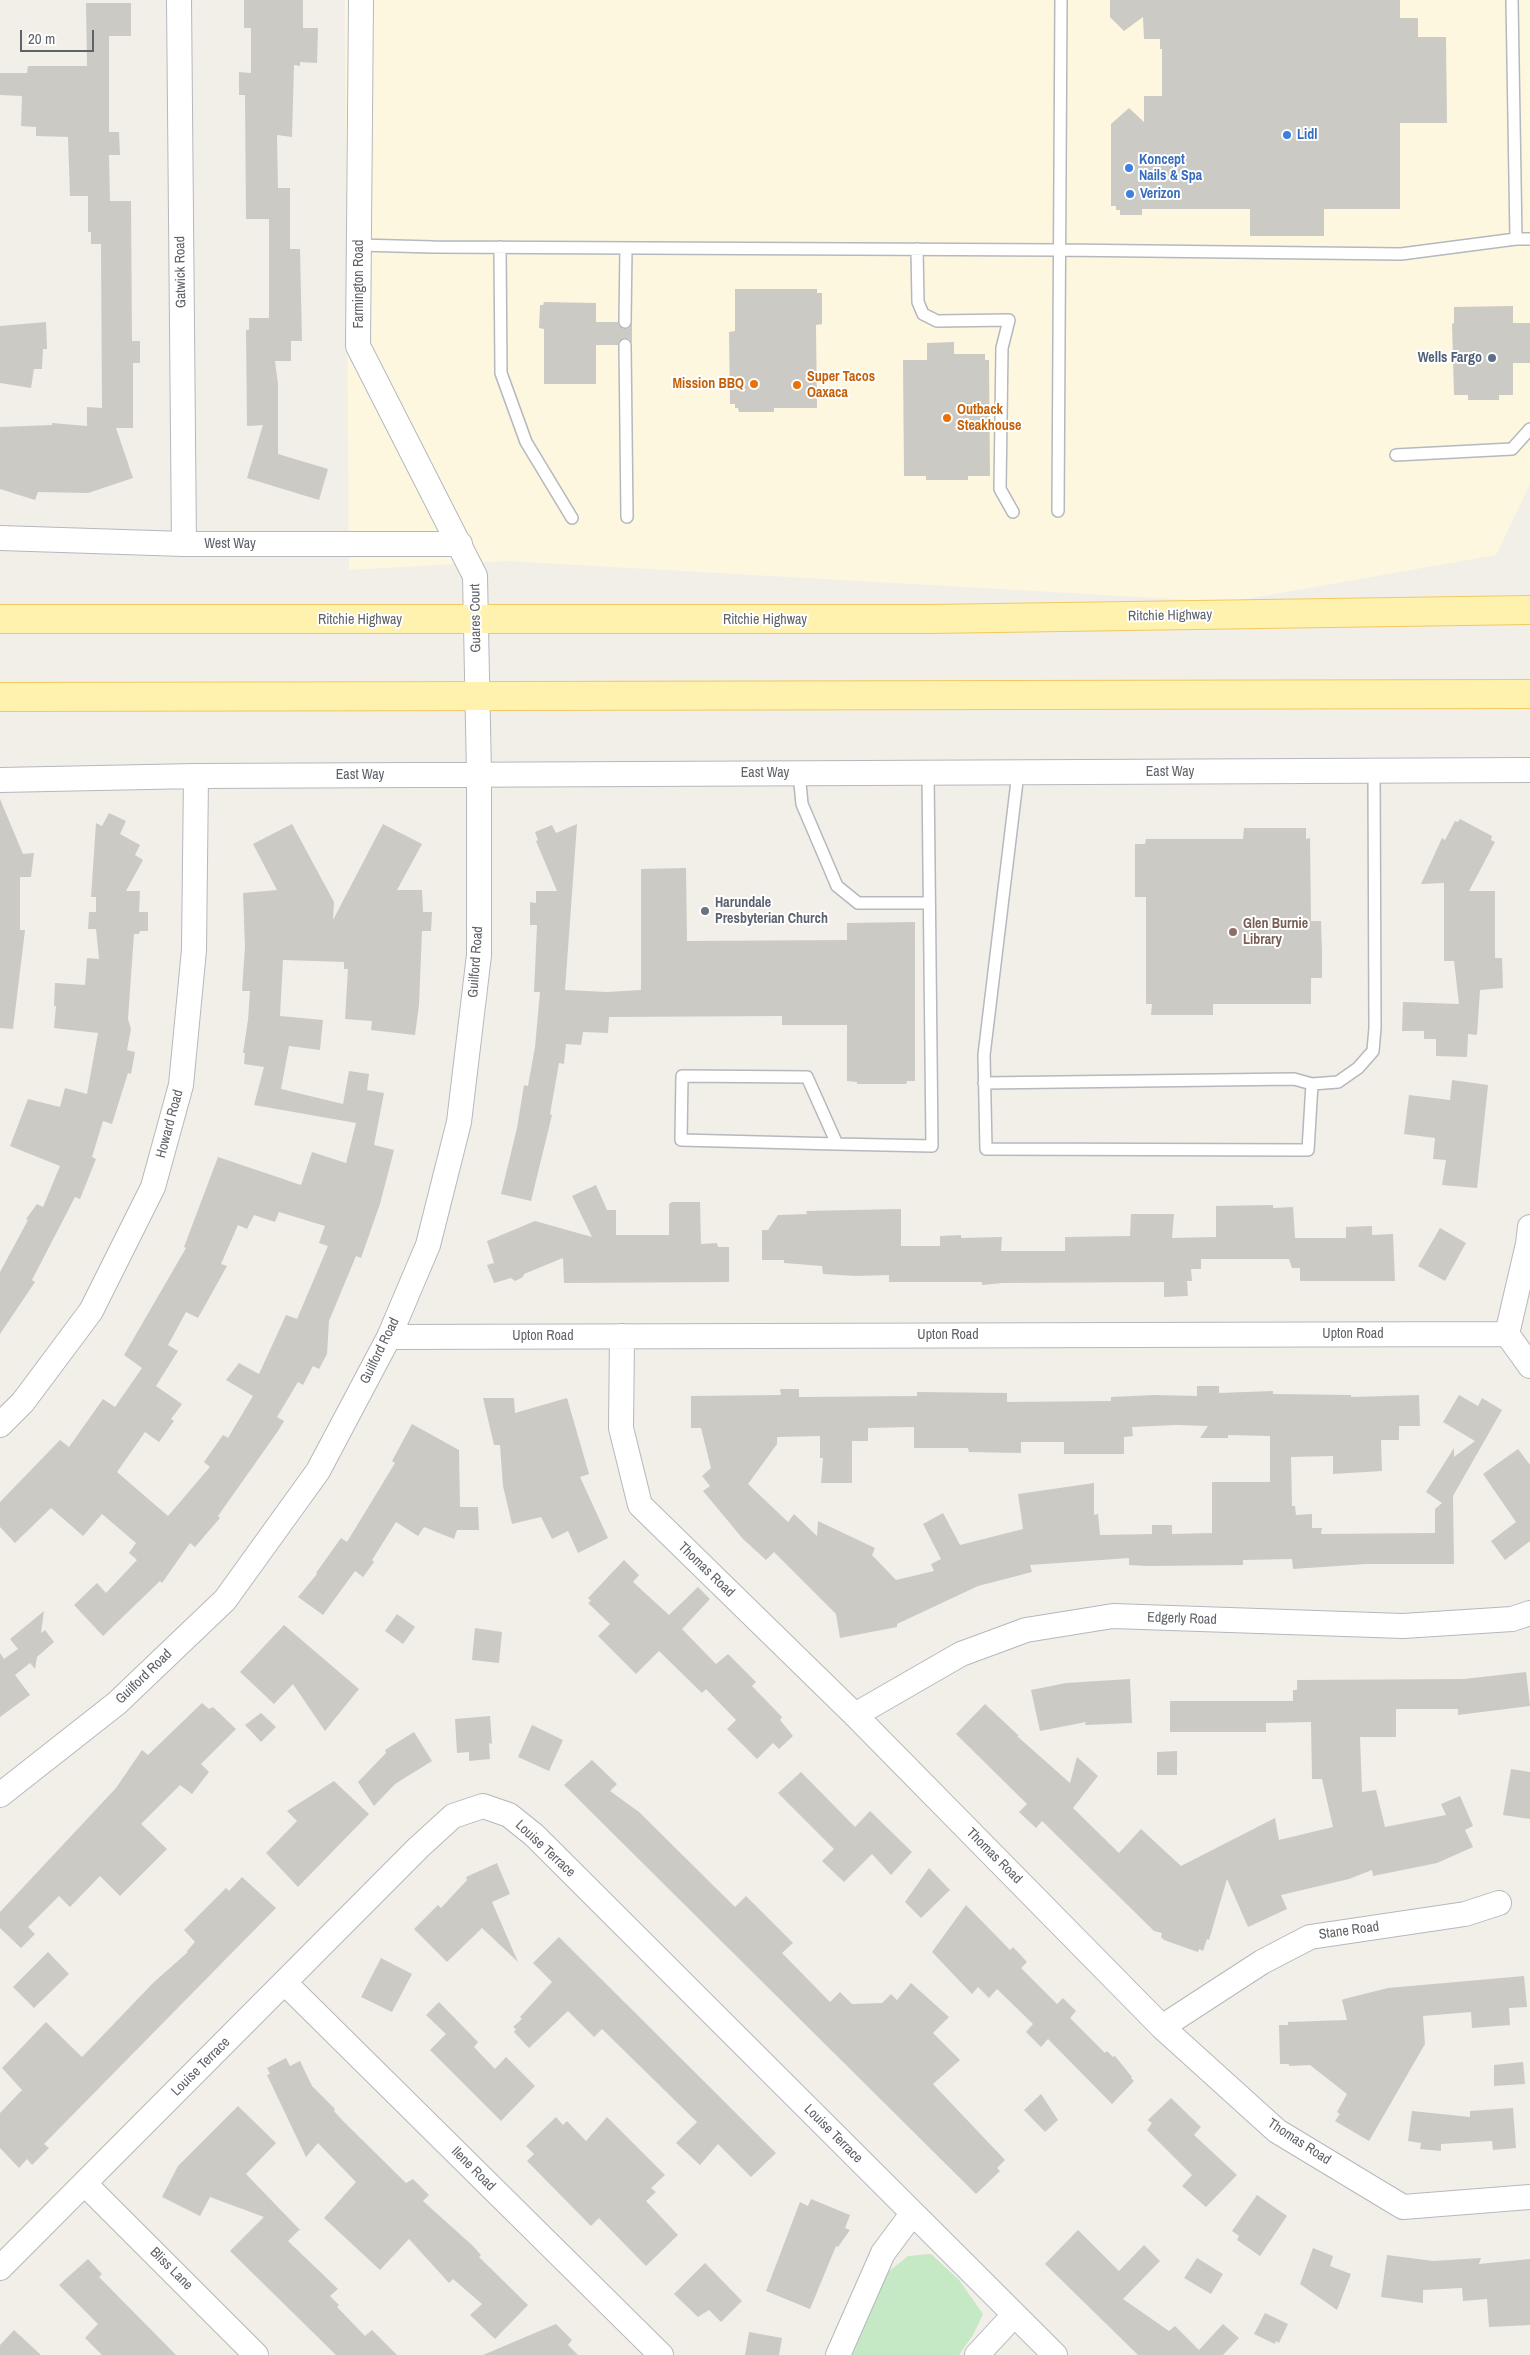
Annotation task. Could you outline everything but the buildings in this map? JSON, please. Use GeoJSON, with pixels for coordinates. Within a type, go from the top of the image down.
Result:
{"type":"FeatureCollection","features":[{"type":"Feature","properties":{"kind":"main road","name":"Ritchie Highway"},"geometry":{"type":"LineString","coordinates":[[0,619],[929,619],[1530,610]]}},
{"type":"Feature","properties":{"kind":"main road"},"geometry":{"type":"LineString","coordinates":[[0,697],[1530,694]]}},
{"type":"Feature","properties":{"kind":"street","name":"Gatwick Road"},"geometry":{"type":"LineString","coordinates":[[179,0],[184,544]]}},
{"type":"Feature","properties":{"kind":"street","name":"Farmington Road"},"geometry":{"type":"LineString","coordinates":[[360,0],[358,346],[460,544]]}},
{"type":"Feature","properties":{"kind":"street","name":"West Way"},"geometry":{"type":"LineString","coordinates":[[0,538],[184,544],[460,544]]}},
{"type":"Feature","properties":{"kind":"street","name":"Guares Court"},"geometry":{"type":"LineString","coordinates":[[460,544],[475,576],[479,775]]}},
{"type":"Feature","properties":{"kind":"street","name":"East Way"},"geometry":{"type":"LineString","coordinates":[[0,780],[196,776],[1530,770]]}},
{"type":"Feature","properties":{"kind":"street","name":"Guilford Road"},"geometry":{"type":"LineString","coordinates":[[0,1795],[117,1703],[225,1600],[318,1470],[389,1337],[428,1245],[460,1122],[479,955],[479,775]]}},
{"type":"Feature","properties":{"kind":"street","name":"Howard Road"},"geometry":{"type":"LineString","coordinates":[[0,1425],[23,1402],[91,1311],[153,1187],[181,1085],[194,950],[196,776]]}},
{"type":"Feature","properties":{"kind":"street"},"geometry":{"type":"LineString","coordinates":[[1530,1228],[1507,1334],[1530,1366]]}},
{"type":"Feature","properties":{"kind":"street","name":"Upton Road"},"geometry":{"type":"LineString","coordinates":[[389,1337],[1507,1334]]}},
{"type":"Feature","properties":{"kind":"street","name":"Thomas Road"},"geometry":{"type":"LineString","coordinates":[[622,1336],[621,1428],[640,1506],[855,1715],[1162,2027],[1278,2131],[1403,2207],[1530,2197]]}},
{"type":"Feature","properties":{"kind":"street","name":"Edgerly Road"},"geometry":{"type":"LineString","coordinates":[[855,1715],[961,1654],[1026,1630],[1113,1616],[1403,1626],[1512,1619],[1530,1613]]}},
{"type":"Feature","properties":{"kind":"street","name":"Louise Terrace"},"geometry":{"type":"LineString","coordinates":[[0,2268],[418,1848],[453,1816],[483,1806],[509,1815],[534,1836],[1055,2355]]}},
{"type":"Feature","properties":{"kind":"street","name":"Stane Road"},"geometry":{"type":"LineString","coordinates":[[1162,2027],[1262,1962],[1310,1937],[1465,1914],[1499,1903]]}},
{"type":"Feature","properties":{"kind":"street","name":"Ilene Road"},"geometry":{"type":"LineString","coordinates":[[284,1983],[661,2355]]}},
{"type":"Feature","properties":{"kind":"street","name":"Bliss Lane"},"geometry":{"type":"LineString","coordinates":[[85,2184],[256,2355]]}},
{"type":"Feature","properties":{"kind":"street"},"geometry":{"type":"LineString","coordinates":[[838,2355],[882,2253],[912,2214]]}},
{"type":"Feature","properties":{"kind":"street"},"geometry":{"type":"LineString","coordinates":[[977,2355],[1014,2315]]}},
{"type":"Feature","properties":{"kind":"lane"},"geometry":{"type":"LineString","coordinates":[[1058,511],[1061,0]]}},
{"type":"Feature","properties":{"kind":"lane"},"geometry":{"type":"LineString","coordinates":[[1512,0],[1516,239]]}},
{"type":"Feature","properties":{"kind":"lane"},"geometry":{"type":"LineString","coordinates":[[359,245],[1400,254],[1516,239],[1530,240]]}},
{"type":"Feature","properties":{"kind":"lane"},"geometry":{"type":"LineString","coordinates":[[500,247],[501,373],[526,442],[572,518]]}},
{"type":"Feature","properties":{"kind":"lane"},"geometry":{"type":"LineString","coordinates":[[625,322],[626,248]]}},
{"type":"Feature","properties":{"kind":"lane"},"geometry":{"type":"LineString","coordinates":[[918,249],[918,302],[923,314],[937,321],[1009,320],[1002,348],[1000,489],[1013,512]]}},
{"type":"Feature","properties":{"kind":"lane"},"geometry":{"type":"LineString","coordinates":[[626,345],[627,517]]}},
{"type":"Feature","properties":{"kind":"lane"},"geometry":{"type":"LineString","coordinates":[[1396,455],[1512,449],[1530,429]]}},
{"type":"Feature","properties":{"kind":"lane"},"geometry":{"type":"LineString","coordinates":[[984,1083],[1294,1080],[1312,1084],[1338,1082],[1358,1068],[1373,1051],[1376,1028],[1374,771]]}},
{"type":"Feature","properties":{"kind":"lane"},"geometry":{"type":"LineString","coordinates":[[799,773],[802,804],[837,886],[858,903],[929,903]]}},
{"type":"Feature","properties":{"kind":"lane"},"geometry":{"type":"LineString","coordinates":[[837,1144],[807,1077],[682,1076],[681,1140],[837,1144],[932,1146],[928,773]]}},
{"type":"Feature","properties":{"kind":"lane"},"geometry":{"type":"LineString","coordinates":[[1018,773],[984,1055],[986,1149],[1308,1150],[1312,1084]]}},
{"type":"Feature","properties":{"kind":"shaded area"},"geometry":{"type":"Polygon","coordinates":[[[345,0],[1530,0],[1530,484],[1496,555],[1229,602],[507,561],[349,570],[345,0]]]}},
{"type":"Feature","properties":{"kind":"green space"},"geometry":{"type":"Polygon","coordinates":[[[931,2254],[959,2280],[983,2314],[973,2335],[959,2355],[850,2355],[887,2273],[908,2256],[931,2254]]]}},
{"type":"Feature","properties":{"kind":"place","name":"Lidl"},"geometry":{"type":"Point","coordinates":[1287,135]}},
{"type":"Feature","properties":{"kind":"place","name":"Koncept Nails & Spa"},"geometry":{"type":"Point","coordinates":[1129,168]}},
{"type":"Feature","properties":{"kind":"place","name":"Verizon"},"geometry":{"type":"Point","coordinates":[1130,194]}},
{"type":"Feature","properties":{"kind":"place","name":"Wells Fargo"},"geometry":{"type":"Point","coordinates":[1492,358]}},
{"type":"Feature","properties":{"kind":"place","name":"Mission BBQ"},"geometry":{"type":"Point","coordinates":[754,384]}},
{"type":"Feature","properties":{"kind":"place","name":"Super Tacos Oaxaca"},"geometry":{"type":"Point","coordinates":[797,385]}},
{"type":"Feature","properties":{"kind":"place","name":"Outback Steakhouse"},"geometry":{"type":"Point","coordinates":[947,418]}},
{"type":"Feature","properties":{"kind":"place","name":"Harundale Presbyterian Church"},"geometry":{"type":"Point","coordinates":[705,911]}},
{"type":"Feature","properties":{"kind":"place","name":"Glen Burnie Library"},"geometry":{"type":"Point","coordinates":[1233,932]}}]}
